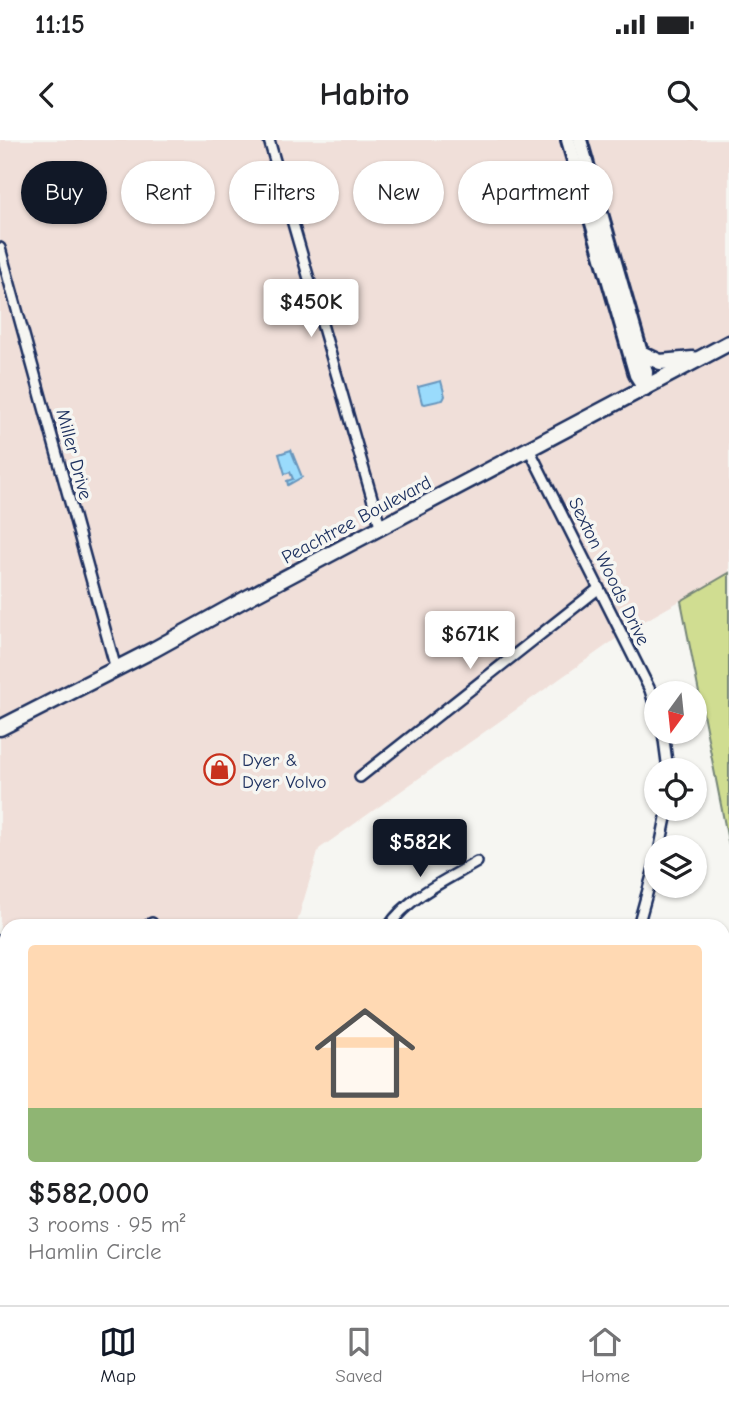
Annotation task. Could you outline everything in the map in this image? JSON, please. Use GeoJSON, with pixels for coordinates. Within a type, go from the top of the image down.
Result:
{"type":"FeatureCollection","features":[{"type":"Feature","properties":{"kind":"highway","name":"Peachtree Boulevard"},"geometry":{"type":"LineString","coordinates":[[0,728],[729,344]]}},
{"type":"Feature","properties":{"kind":"highway"},"geometry":{"type":"LineString","coordinates":[[641,353],[660,362],[701,358]]}},
{"type":"Feature","properties":{"kind":"main road"},"geometry":{"type":"LineString","coordinates":[[568,140],[636,375],[645,389]]}},
{"type":"Feature","properties":{"kind":"main road"},"geometry":{"type":"LineString","coordinates":[[580,140],[646,372],[645,389]]}},
{"type":"Feature","properties":{"kind":"street"},"geometry":{"type":"LineString","coordinates":[[269,140],[381,529]]}},
{"type":"Feature","properties":{"kind":"street","name":"Miller Drive"},"geometry":{"type":"LineString","coordinates":[[0,248],[116,669]]}},
{"type":"Feature","properties":{"kind":"street","name":"Sexton Woods Drive"},"geometry":{"type":"LineString","coordinates":[[529,449],[645,681]]}},
{"type":"Feature","properties":{"kind":"street"},"geometry":{"type":"LineString","coordinates":[[360,777],[598,589]]}},
{"type":"Feature","properties":{"kind":"street"},"geometry":{"type":"LineString","coordinates":[[393,919],[432,888],[477,862]]}},
{"type":"Feature","properties":{"kind":"street"},"geometry":{"type":"LineString","coordinates":[[640,919],[646,898]]}},
{"type":"Feature","properties":{"kind":"shaded area"},"geometry":{"type":"Polygon","coordinates":[[[0,140],[729,140],[729,573],[627,631],[319,849],[298,919],[0,919],[0,140]]]}},
{"type":"Feature","properties":{"kind":"green space"},"geometry":{"type":"Polygon","coordinates":[[[729,573],[729,846],[707,734],[707,681],[697,681],[681,601],[729,573]]]}},
{"type":"Feature","properties":{"kind":"water"},"geometry":{"type":"Polygon","coordinates":[[[441,381],[445,396],[443,400],[422,403],[418,387],[441,381]]]}},
{"type":"Feature","properties":{"kind":"water"},"geometry":{"type":"Polygon","coordinates":[[[291,450],[302,477],[288,485],[287,481],[293,479],[290,472],[285,474],[279,454],[291,450]]]}},
{"type":"Feature","properties":{"kind":"place","name":"Dyer & Dyer Volvo"},"geometry":{"type":"Point","coordinates":[219,770]}}]}
